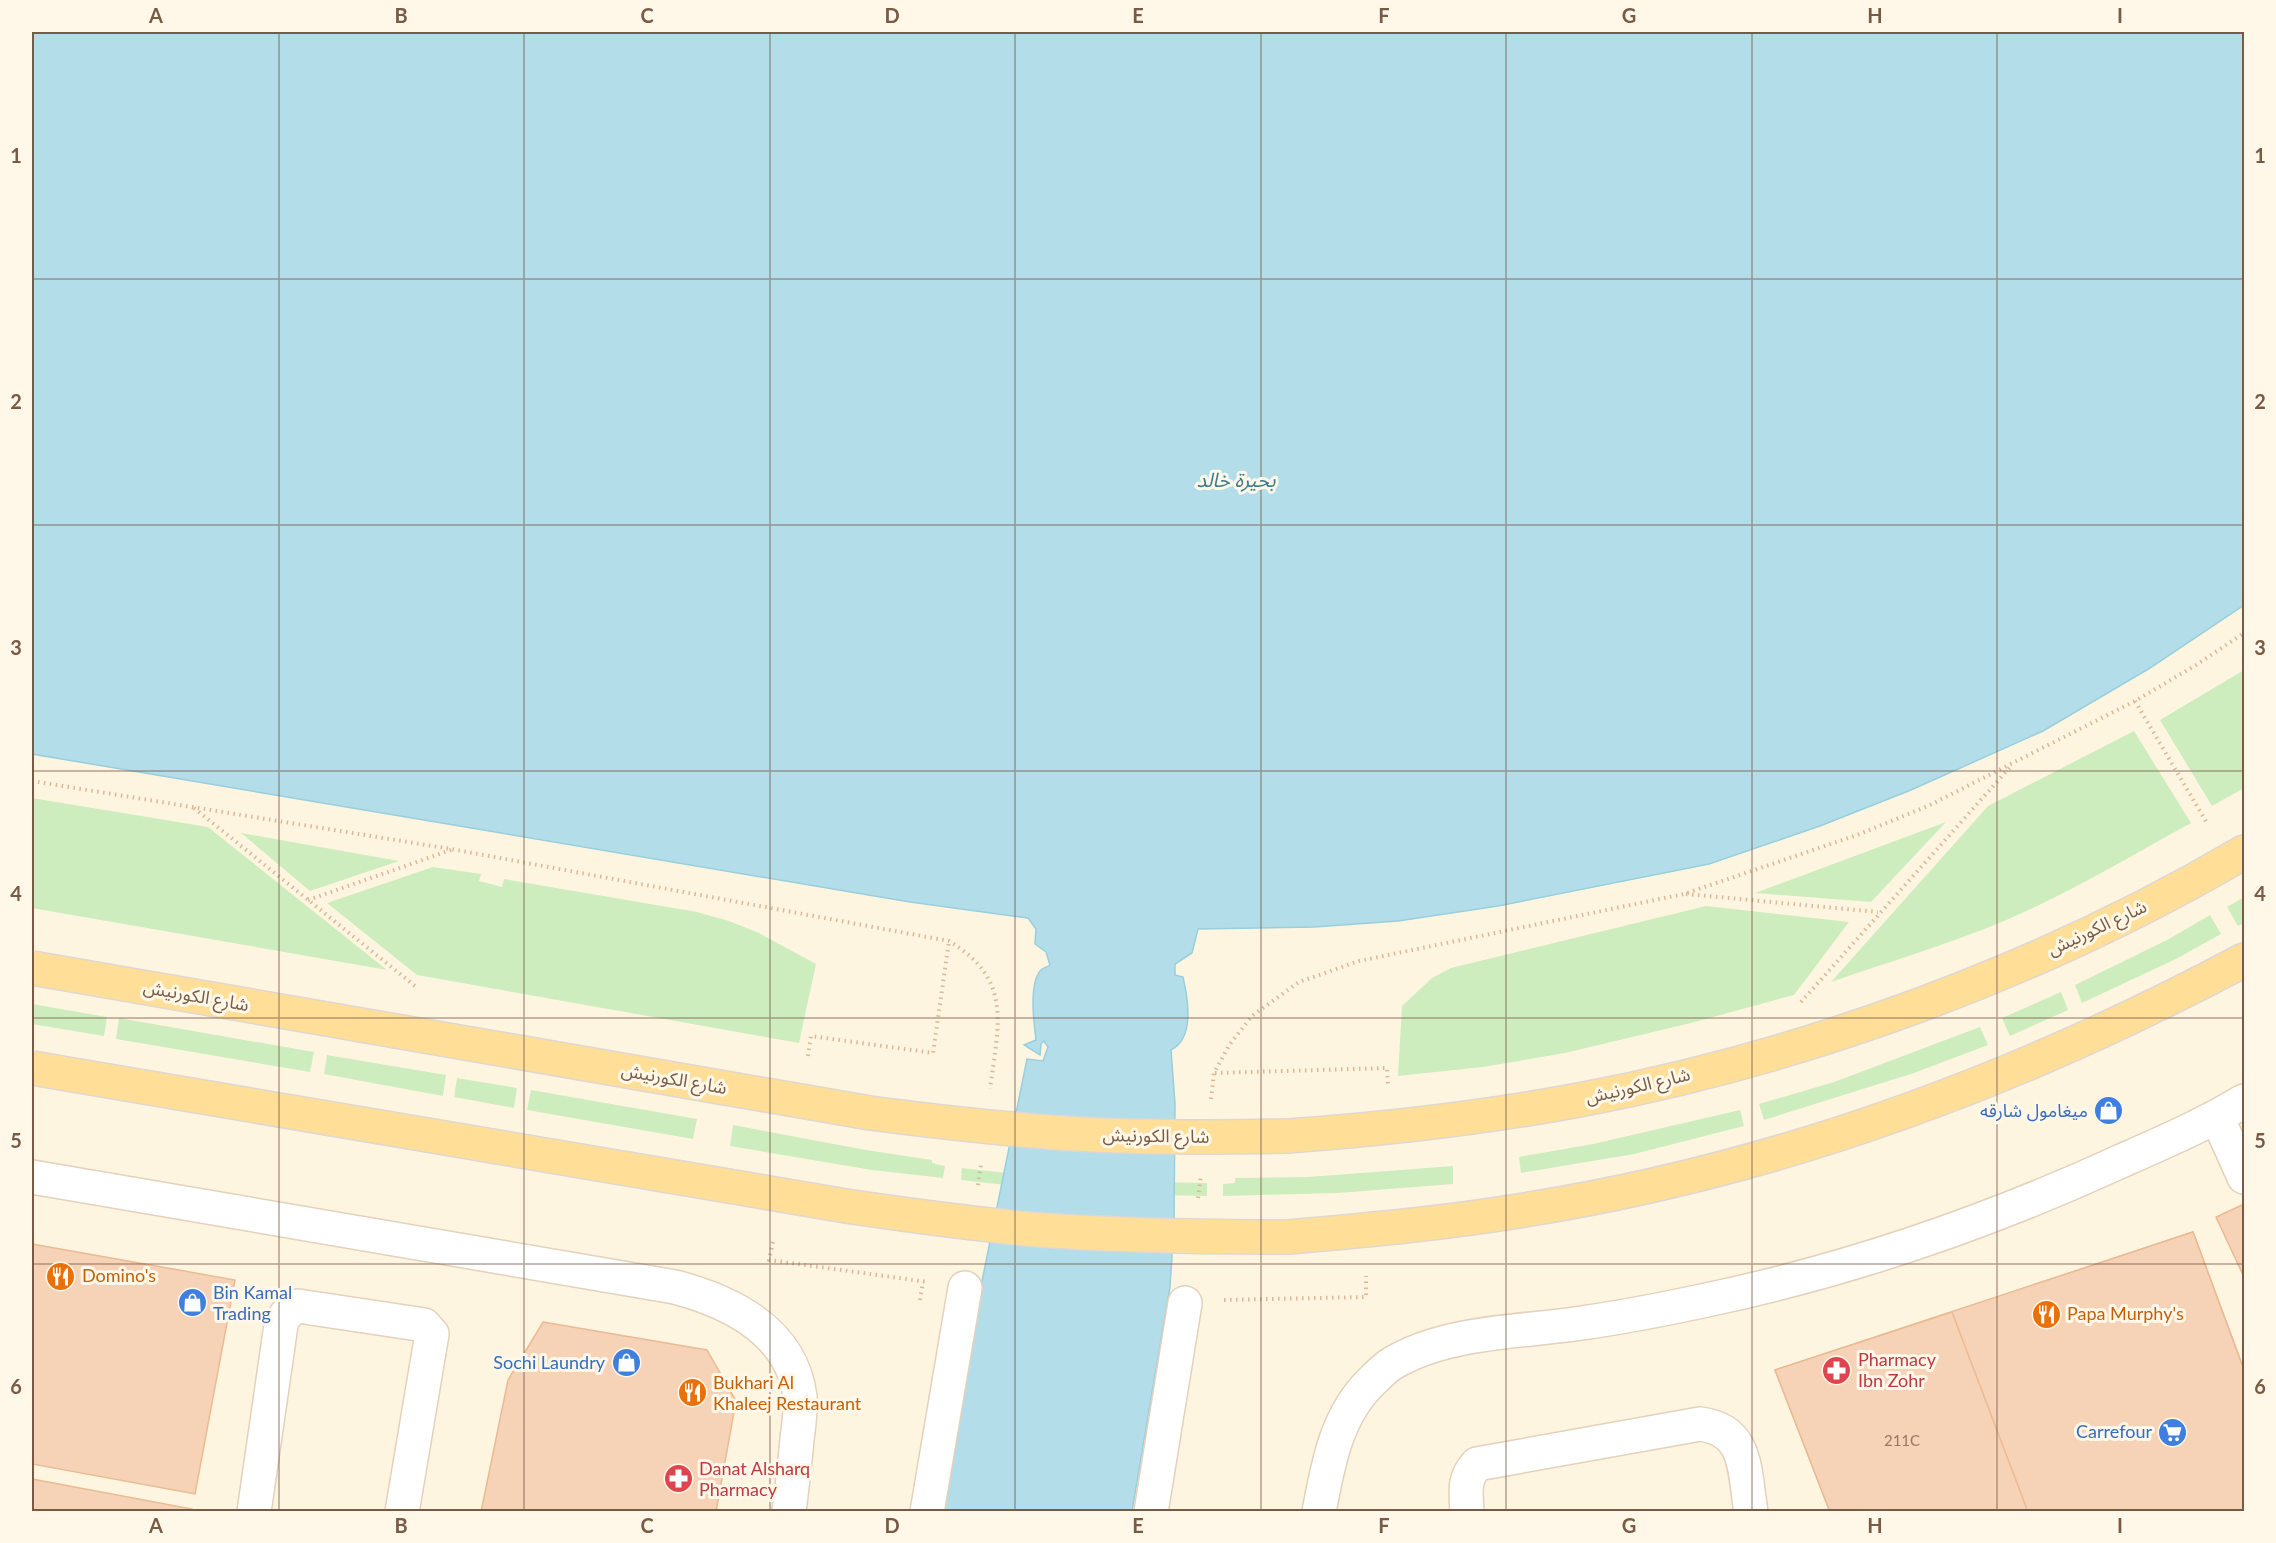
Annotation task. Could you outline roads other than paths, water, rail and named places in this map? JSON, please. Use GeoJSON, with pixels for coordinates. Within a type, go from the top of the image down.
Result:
{"type":"FeatureCollection","features":[{"type":"Feature","properties":{"kind":"main road","name":"شارع الكورنيش"},"geometry":{"type":"LineString","coordinates":[[32,968],[870,1113],[974,1126],[1079,1134],[1183,1137],[1288,1136],[1396,1127],[1484,1116],[1580,1100],[1676,1079],[1770,1053],[1905,1009],[2047,952],[2136,910],[2244,852]]}},
{"type":"Feature","properties":{"kind":"main road"},"geometry":{"type":"LineString","coordinates":[[32,1068],[846,1206],[937,1219],[1119,1234],[1289,1238],[1408,1226],[1526,1210],[1643,1187],[1758,1158],[1872,1123],[1984,1082],[2094,1035],[2244,960]]}},
{"type":"Feature","properties":{"kind":"street"},"geometry":{"type":"LineString","coordinates":[[1319,1512],[1328,1461],[1341,1424],[1361,1391],[1390,1364],[1421,1348],[1460,1339],[1586,1322],[1692,1303],[1820,1273],[1934,1237],[2046,1196],[2231,1109],[2244,1177]]}},
{"type":"Feature","properties":{"kind":"street"},"geometry":{"type":"LineString","coordinates":[[32,1177],[675,1287],[707,1295],[737,1310],[764,1330],[786,1355],[796,1377],[800,1399],[789,1512]]}},
{"type":"Feature","properties":{"kind":"street"},"geometry":{"type":"LineString","coordinates":[[927,1512],[965,1288]]}},
{"type":"Feature","properties":{"kind":"street"},"geometry":{"type":"LineString","coordinates":[[1151,1512],[1185,1303]]}},
{"type":"Feature","properties":{"kind":"street"},"geometry":{"type":"LineString","coordinates":[[254,1512],[281,1325],[289,1310],[297,1306],[424,1325],[432,1334],[402,1512]]}},
{"type":"Feature","properties":{"kind":"street"},"geometry":{"type":"LineString","coordinates":[[1467,1512],[1465,1483],[1469,1472],[1477,1464],[1700,1424],[1715,1426],[1728,1432],[1737,1444],[1742,1458],[1751,1512]]}},
{"type":"Feature","properties":{"kind":"water","name":"بحيرة خالد"},"geometry":{"type":"Polygon","coordinates":[[[32,32],[2244,32],[2244,605],[2150,668],[2043,731],[1911,790],[1820,826],[1709,864],[1498,906],[1398,921],[1314,927],[1198,929],[1192,953],[1175,964],[1175,975],[1183,977],[1188,1017],[1184,1037],[1171,1050],[1175,1104],[1174,1225],[1170,1287],[1132,1511],[942,1511],[981,1286],[1027,1059],[1043,1061],[1048,1047],[1044,1041],[1041,1044],[1040,1055],[1024,1045],[1036,1040],[1033,993],[1038,975],[1042,969],[1050,965],[1046,952],[1035,944],[1036,929],[1028,918],[910,902],[32,754],[32,32]]]}},
{"type":"Feature","properties":{"kind":"place","name":"ميغامول شارقه"},"geometry":{"type":"Point","coordinates":[2109,1111]}},
{"type":"Feature","properties":{"kind":"place","name":"Domino's"},"geometry":{"type":"Point","coordinates":[61,1276]}},
{"type":"Feature","properties":{"kind":"place","name":"Bin Kamal Trading"},"geometry":{"type":"Point","coordinates":[192,1303]}},
{"type":"Feature","properties":{"kind":"place","name":"Papa Murphy's"},"geometry":{"type":"Point","coordinates":[2046,1314]}},
{"type":"Feature","properties":{"kind":"place","name":"Sochi Laundry"},"geometry":{"type":"Point","coordinates":[626,1363]}},
{"type":"Feature","properties":{"kind":"place","name":"Pharmacy Ibn Zohr"},"geometry":{"type":"Point","coordinates":[1837,1370]}},
{"type":"Feature","properties":{"kind":"place","name":"Bukhari Al Khaleej Restaurant"},"geometry":{"type":"Point","coordinates":[692,1393]}},
{"type":"Feature","properties":{"kind":"place","name":"Carrefour"},"geometry":{"type":"Point","coordinates":[2173,1432]}},
{"type":"Feature","properties":{"kind":"place","name":"Danat Alsharq Pharmacy"},"geometry":{"type":"Point","coordinates":[678,1479]}}]}
